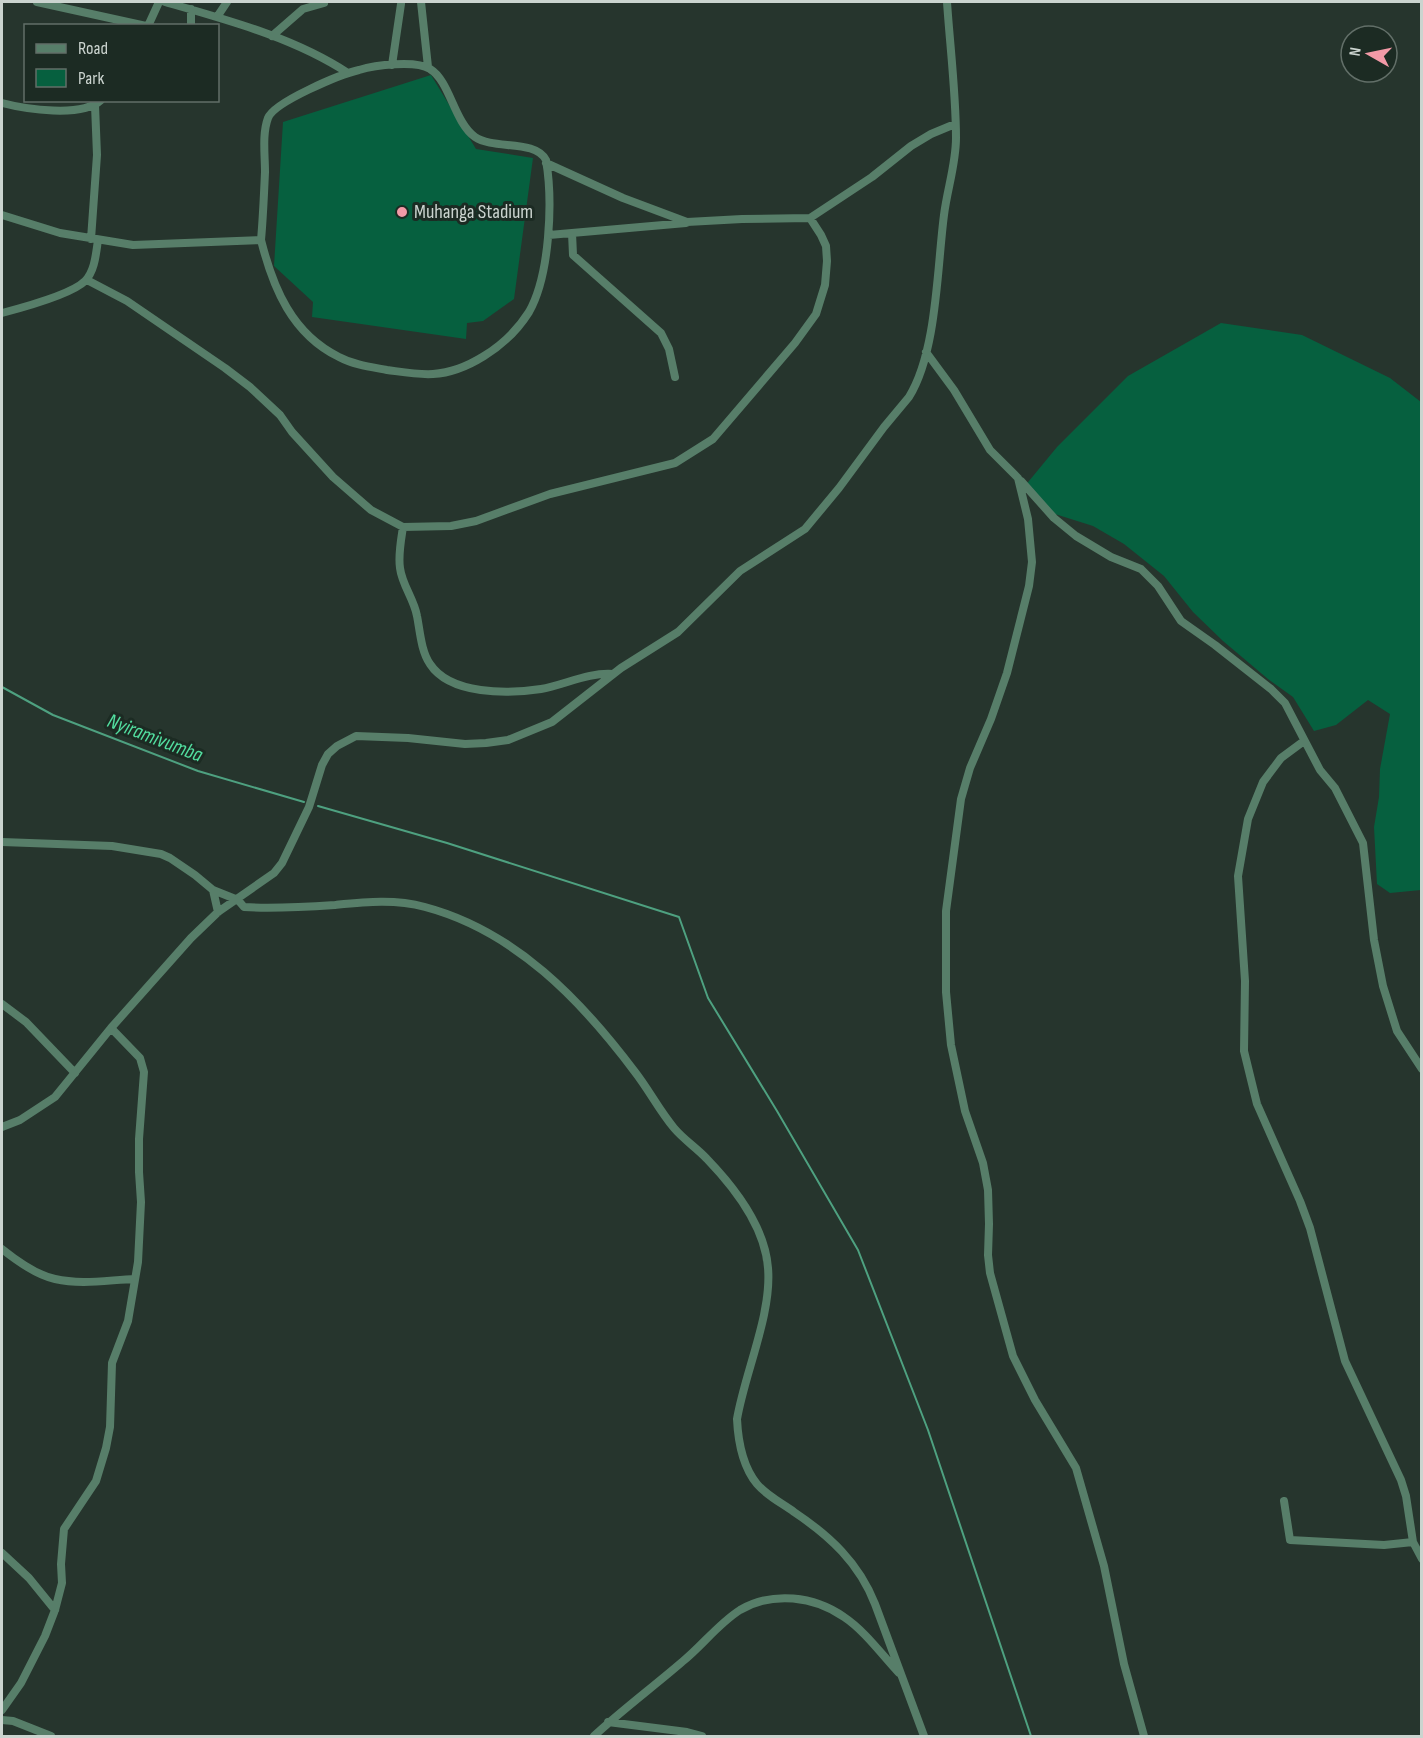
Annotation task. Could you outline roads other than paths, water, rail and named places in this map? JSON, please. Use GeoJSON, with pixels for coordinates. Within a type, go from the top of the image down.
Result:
{"type":"FeatureCollection","features":[{"type":"Feature","properties":{"kind":"street"},"geometry":{"type":"LineString","coordinates":[[37,2],[138,24]]}},
{"type":"Feature","properties":{"kind":"street"},"geometry":{"type":"LineString","coordinates":[[148,24],[159,2]]}},
{"type":"Feature","properties":{"kind":"street"},"geometry":{"type":"LineString","coordinates":[[165,2],[272,36],[323,57],[348,73]]}},
{"type":"Feature","properties":{"kind":"street"},"geometry":{"type":"LineString","coordinates":[[218,17],[227,2]]}},
{"type":"Feature","properties":{"kind":"street"},"geometry":{"type":"LineString","coordinates":[[422,2],[428,67]]}},
{"type":"Feature","properties":{"kind":"street"},"geometry":{"type":"LineString","coordinates":[[2,1127],[20,1120],[46,1104],[63,1089],[111,1028],[178,952],[218,912],[264,882],[282,863],[309,807],[322,765],[328,754],[344,741],[356,736],[417,738],[465,744],[508,740],[552,722],[613,674],[667,640],[740,571],[805,528],[839,488],[909,397],[919,378],[930,338],[944,212],[956,145],[947,2]]}},
{"type":"Feature","properties":{"kind":"street"},"geometry":{"type":"LineString","coordinates":[[272,36],[303,9],[324,3]]}},
{"type":"Feature","properties":{"kind":"street"},"geometry":{"type":"LineString","coordinates":[[392,65],[401,4]]}},
{"type":"Feature","properties":{"kind":"street"},"geometry":{"type":"LineString","coordinates":[[191,9],[191,24]]}},
{"type":"Feature","properties":{"kind":"street"},"geometry":{"type":"LineString","coordinates":[[373,66],[428,67],[441,81],[466,128],[473,136],[494,143],[540,151],[546,164],[549,235],[538,288],[530,310],[519,326],[496,348],[466,367],[433,374],[411,374],[358,364],[340,358],[313,342],[298,326],[280,295],[270,274],[261,240],[266,123],[273,109],[300,94],[348,73],[373,66]]}},
{"type":"Feature","properties":{"kind":"street"},"geometry":{"type":"LineString","coordinates":[[2,104],[43,111],[98,103],[94,264],[87,280],[76,287],[2,313]]}},
{"type":"Feature","properties":{"kind":"street"},"geometry":{"type":"LineString","coordinates":[[549,235],[687,222],[810,218],[872,177],[916,143],[955,124]]}},
{"type":"Feature","properties":{"kind":"street"},"geometry":{"type":"LineString","coordinates":[[546,164],[623,198],[687,222]]}},
{"type":"Feature","properties":{"kind":"street"},"geometry":{"type":"LineString","coordinates":[[2,214],[60,233],[94,240],[146,245],[261,240]]}},
{"type":"Feature","properties":{"kind":"street"},"geometry":{"type":"LineString","coordinates":[[87,280],[120,296],[225,368],[267,401],[333,477],[361,503],[383,518],[403,527],[451,526],[476,521],[550,494],[675,463],[705,445],[795,343],[816,314],[825,285],[827,261],[826,246],[810,218]]}},
{"type":"Feature","properties":{"kind":"street"},"geometry":{"type":"LineString","coordinates":[[572,233],[573,255],[660,333],[669,349],[675,377]]}},
{"type":"Feature","properties":{"kind":"street"},"geometry":{"type":"LineString","coordinates":[[926,352],[954,390],[990,450],[1054,518],[1076,536],[1111,557],[1141,568],[1158,585],[1181,621],[1271,689],[1285,703],[1320,770],[1335,788],[1363,843],[1374,940],[1383,986],[1397,1031],[1422,1070]]}},
{"type":"Feature","properties":{"kind":"street"},"geometry":{"type":"LineString","coordinates":[[1018,478],[1028,519],[1032,562],[1029,586],[1007,673],[970,768],[961,799],[946,911],[948,1020],[960,1092],[983,1163],[989,1224],[988,1255],[995,1292],[1013,1356],[1076,1468],[1104,1566],[1124,1664],[1144,1737]]}},
{"type":"Feature","properties":{"kind":"street"},"geometry":{"type":"LineString","coordinates":[[403,527],[400,569],[415,608],[425,655],[433,669],[445,679],[468,687],[499,692],[541,689],[601,674],[613,674]]}},
{"type":"Feature","properties":{"kind":"street"},"geometry":{"type":"LineString","coordinates":[[1304,741],[1281,758],[1263,782],[1248,819],[1238,876],[1245,981],[1244,1052],[1257,1104],[1310,1228],[1345,1361],[1404,1488],[1413,1542],[1422,1559]]}},
{"type":"Feature","properties":{"kind":"street"},"geometry":{"type":"LineString","coordinates":[[2,842],[112,846],[161,854],[171,858],[213,890],[238,900],[244,907],[401,902],[449,915],[483,929],[526,956],[553,980],[595,1022],[635,1072],[658,1108],[675,1129],[706,1158],[726,1181],[759,1233],[768,1268],[768,1287],[737,1419],[737,1432],[746,1462],[756,1483],[766,1493],[821,1531],[842,1549],[868,1586],[924,1737]]}},
{"type":"Feature","properties":{"kind":"street"},"geometry":{"type":"LineString","coordinates":[[213,890],[218,912]]}},
{"type":"Feature","properties":{"kind":"street"},"geometry":{"type":"LineString","coordinates":[[2,1004],[26,1022],[75,1073]]}},
{"type":"Feature","properties":{"kind":"street"},"geometry":{"type":"LineString","coordinates":[[2,1710],[37,1655],[56,1610],[62,1583],[64,1529],[96,1481],[110,1427],[112,1363],[128,1321],[135,1279],[141,1224],[139,1161],[144,1072],[140,1058],[111,1028]]}},
{"type":"Feature","properties":{"kind":"street"},"geometry":{"type":"LineString","coordinates":[[2,1249],[19,1262],[52,1279],[86,1282],[135,1279]]}},
{"type":"Feature","properties":{"kind":"street"},"geometry":{"type":"LineString","coordinates":[[1284,1501],[1290,1540],[1384,1545],[1413,1542]]}},
{"type":"Feature","properties":{"kind":"street"},"geometry":{"type":"LineString","coordinates":[[2,1553],[35,1584],[56,1610]]}},
{"type":"Feature","properties":{"kind":"street"},"geometry":{"type":"LineString","coordinates":[[594,1737],[608,1722],[681,1663],[720,1625],[741,1610],[765,1600],[782,1597],[811,1601],[828,1607],[845,1617],[901,1676]]}},
{"type":"Feature","properties":{"kind":"street"},"geometry":{"type":"LineString","coordinates":[[2,1720],[18,1723],[51,1737]]}},
{"type":"Feature","properties":{"kind":"street"},"geometry":{"type":"LineString","coordinates":[[608,1722],[687,1732],[702,1737]]}},
{"type":"Feature","properties":{"kind":"waterway","name":"Nyiramivumba"},"geometry":{"type":"LineString","coordinates":[[2,687],[53,715],[198,771],[304,802]]}},
{"type":"Feature","properties":{"kind":"waterway"},"geometry":{"type":"LineString","coordinates":[[318,806],[447,843],[679,917],[708,998],[858,1250],[928,1430],[1031,1736]]}},
{"type":"Feature","properties":{"kind":"place","name":"Muhanga Stadium"},"geometry":{"type":"Point","coordinates":[402,212]}}]}
